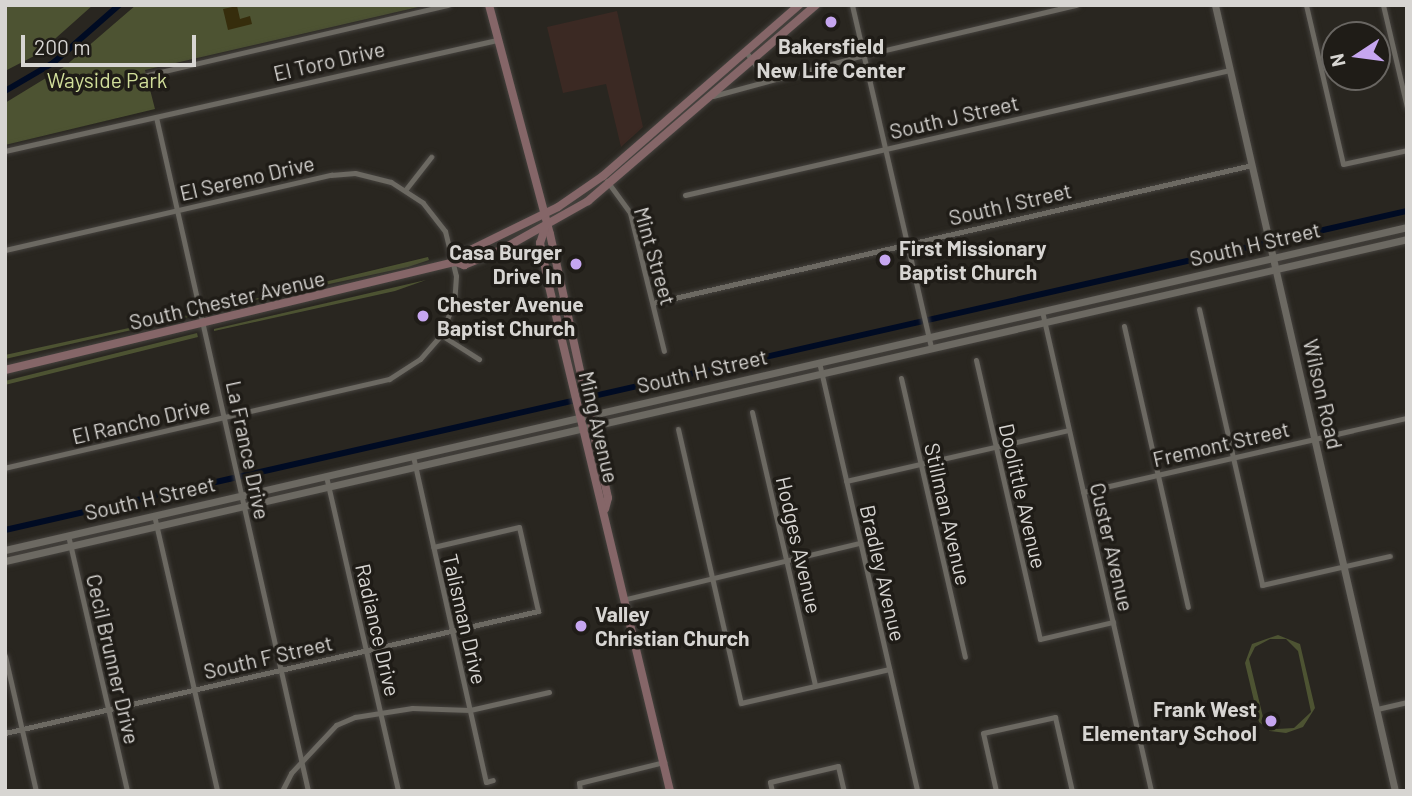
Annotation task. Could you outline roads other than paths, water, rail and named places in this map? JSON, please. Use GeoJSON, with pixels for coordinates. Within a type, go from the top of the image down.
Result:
{"type":"FeatureCollection","features":[{"type":"Feature","properties":{"kind":"main road","name":"Ming Avenue"},"geometry":{"type":"LineString","coordinates":[[489,5],[586,391],[608,498],[605,509]]}},
{"type":"Feature","properties":{"kind":"main road","name":"South Chester Avenue"},"geometry":{"type":"LineString","coordinates":[[456,262],[460,255],[542,216],[603,176],[799,5]]}},
{"type":"Feature","properties":{"kind":"main road","name":"South Chester Avenue"},"geometry":{"type":"LineString","coordinates":[[5,370],[456,262],[464,265],[545,228],[610,185],[816,5]]}},
{"type":"Feature","properties":{"kind":"main road","name":"Ming Avenue"},"geometry":{"type":"LineString","coordinates":[[545,228],[540,243],[581,429],[598,501],[605,509],[670,791]]}},
{"type":"Feature","properties":{"kind":"street"},"geometry":{"type":"LineString","coordinates":[[147,75],[448,5]]}},
{"type":"Feature","properties":{"kind":"street"},"geometry":{"type":"LineString","coordinates":[[852,5],[931,348]]}},
{"type":"Feature","properties":{"kind":"street"},"geometry":{"type":"LineString","coordinates":[[713,96],[863,55],[1076,5]]}},
{"type":"Feature","properties":{"kind":"street","name":"Wilson Road"},"geometry":{"type":"LineString","coordinates":[[1215,5],[1395,791]]}},
{"type":"Feature","properties":{"kind":"street"},"geometry":{"type":"LineString","coordinates":[[1306,5],[1343,164],[1407,150]]}},
{"type":"Feature","properties":{"kind":"street"},"geometry":{"type":"LineString","coordinates":[[1383,5],[1407,107]]}},
{"type":"Feature","properties":{"kind":"street","name":"El Toro Drive"},"geometry":{"type":"LineString","coordinates":[[5,151],[497,40]]}},
{"type":"Feature","properties":{"kind":"street"},"geometry":{"type":"LineString","coordinates":[[746,51],[752,62],[768,77],[781,77]]}},
{"type":"Feature","properties":{"kind":"street","name":"South J Street"},"geometry":{"type":"LineString","coordinates":[[685,195],[1230,70]]}},
{"type":"Feature","properties":{"kind":"street","name":"La France Drive"},"geometry":{"type":"LineString","coordinates":[[156,117],[239,474],[243,507],[308,791]]}},
{"type":"Feature","properties":{"kind":"street"},"geometry":{"type":"LineString","coordinates":[[406,189],[431,157]]}},
{"type":"Feature","properties":{"kind":"street","name":"South I Street"},"geometry":{"type":"LineString","coordinates":[[653,303],[1252,165]]}},
{"type":"Feature","properties":{"kind":"street","name":"El Sereno Drive"},"geometry":{"type":"LineString","coordinates":[[5,250],[342,173],[379,177],[406,189],[438,220],[456,262]]}},
{"type":"Feature","properties":{"kind":"street","name":"Mint Street"},"geometry":{"type":"LineString","coordinates":[[603,176],[630,213],[664,351]]}},
{"type":"Feature","properties":{"kind":"street","name":"South H Street"},"geometry":{"type":"LineString","coordinates":[[5,550],[413,456],[590,411],[819,362],[1407,227]]}},
{"type":"Feature","properties":{"kind":"street","name":"South H Street"},"geometry":{"type":"LineString","coordinates":[[5,561],[1407,239]]}},
{"type":"Feature","properties":{"kind":"street","name":"El Rancho Drive"},"geometry":{"type":"LineString","coordinates":[[5,468],[389,379],[421,359],[441,335],[454,302],[456,262]]}},
{"type":"Feature","properties":{"kind":"street"},"geometry":{"type":"LineString","coordinates":[[1199,309],[1262,585],[1390,556]]}},
{"type":"Feature","properties":{"kind":"street","name":"Custer Avenue"},"geometry":{"type":"LineString","coordinates":[[1042,311],[1151,791]]}},
{"type":"Feature","properties":{"kind":"street"},"geometry":{"type":"LineString","coordinates":[[1124,326],[1188,607]]}},
{"type":"Feature","properties":{"kind":"street"},"geometry":{"type":"LineString","coordinates":[[441,335],[480,359]]}},
{"type":"Feature","properties":{"kind":"street","name":"Doolittle Avenue"},"geometry":{"type":"LineString","coordinates":[[976,360],[1040,639],[1112,622]]}},
{"type":"Feature","properties":{"kind":"street","name":"Bradley Avenue"},"geometry":{"type":"LineString","coordinates":[[819,362],[917,791]]}},
{"type":"Feature","properties":{"kind":"street","name":"Stillman Avenue"},"geometry":{"type":"LineString","coordinates":[[901,377],[965,657]]}},
{"type":"Feature","properties":{"kind":"street","name":"Hodges Avenue"},"geometry":{"type":"LineString","coordinates":[[752,412],[815,685]]}},
{"type":"Feature","properties":{"kind":"street","name":"Fremont Street"},"geometry":{"type":"LineString","coordinates":[[1083,492],[1407,418]]}},
{"type":"Feature","properties":{"kind":"street"},"geometry":{"type":"LineString","coordinates":[[678,429],[741,703],[888,668]]}},
{"type":"Feature","properties":{"kind":"street"},"geometry":{"type":"LineString","coordinates":[[846,481],[1068,429]]}},
{"type":"Feature","properties":{"kind":"street"},"geometry":{"type":"LineString","coordinates":[[457,458],[465,449],[494,436]]}},
{"type":"Feature","properties":{"kind":"street","name":"Talisman Drive"},"geometry":{"type":"LineString","coordinates":[[413,456],[486,782],[493,780]]}},
{"type":"Feature","properties":{"kind":"street","name":"Radiance Drive"},"geometry":{"type":"LineString","coordinates":[[326,476],[398,791]]}},
{"type":"Feature","properties":{"kind":"street"},"geometry":{"type":"LineString","coordinates":[[154,515],[217,791]]}},
{"type":"Feature","properties":{"kind":"street","name":"South F Street"},"geometry":{"type":"LineString","coordinates":[[5,733],[538,611],[519,527],[433,547]]}},
{"type":"Feature","properties":{"kind":"street","name":"Cecil Brunner Drive"},"geometry":{"type":"LineString","coordinates":[[68,535],[127,791]]}},
{"type":"Feature","properties":{"kind":"street"},"geometry":{"type":"LineString","coordinates":[[626,599],[860,543]]}},
{"type":"Feature","properties":{"kind":"street"},"geometry":{"type":"LineString","coordinates":[[5,656],[36,791]]}},
{"type":"Feature","properties":{"kind":"street"},"geometry":{"type":"LineString","coordinates":[[282,791],[302,763],[336,725],[380,713],[470,710],[549,692]]}},
{"type":"Feature","properties":{"kind":"street"},"geometry":{"type":"LineString","coordinates":[[1377,709],[1407,702]]}},
{"type":"Feature","properties":{"kind":"street"},"geometry":{"type":"LineString","coordinates":[[996,791],[983,733],[1055,717],[1072,791]]}},
{"type":"Feature","properties":{"kind":"street"},"geometry":{"type":"LineString","coordinates":[[580,791],[579,783],[664,762]]}},
{"type":"Feature","properties":{"kind":"street"},"geometry":{"type":"LineString","coordinates":[[772,791],[770,782],[838,766],[844,791]]}},
{"type":"Feature","properties":{"kind":"waterway"},"geometry":{"type":"LineString","coordinates":[[5,91],[53,63],[119,5]]}},
{"type":"Feature","properties":{"kind":"waterway"},"geometry":{"type":"LineString","coordinates":[[5,530],[1407,211]]}},
{"type":"Feature","properties":{"kind":"place","name":"Bakersfield New Life Center"},"geometry":{"type":"Point","coordinates":[831,22]}},
{"type":"Feature","properties":{"kind":"place","name":"First Missionary Baptist Church"},"geometry":{"type":"Point","coordinates":[885,260]}},
{"type":"Feature","properties":{"kind":"place","name":"Casa Burger Drive In"},"geometry":{"type":"Point","coordinates":[576,264]}},
{"type":"Feature","properties":{"kind":"place","name":"Chester Avenue Baptist Church"},"geometry":{"type":"Point","coordinates":[423,316]}},
{"type":"Feature","properties":{"kind":"place","name":"Valley Christian Church"},"geometry":{"type":"Point","coordinates":[581,626]}},
{"type":"Feature","properties":{"kind":"place","name":"Frank West Elementary School"},"geometry":{"type":"Point","coordinates":[1271,721]}},
{"type":"Feature","properties":{"kind":"park label","name":"Wayside Park"},"geometry":{"type":"Point","coordinates":[107,80]}}]}
